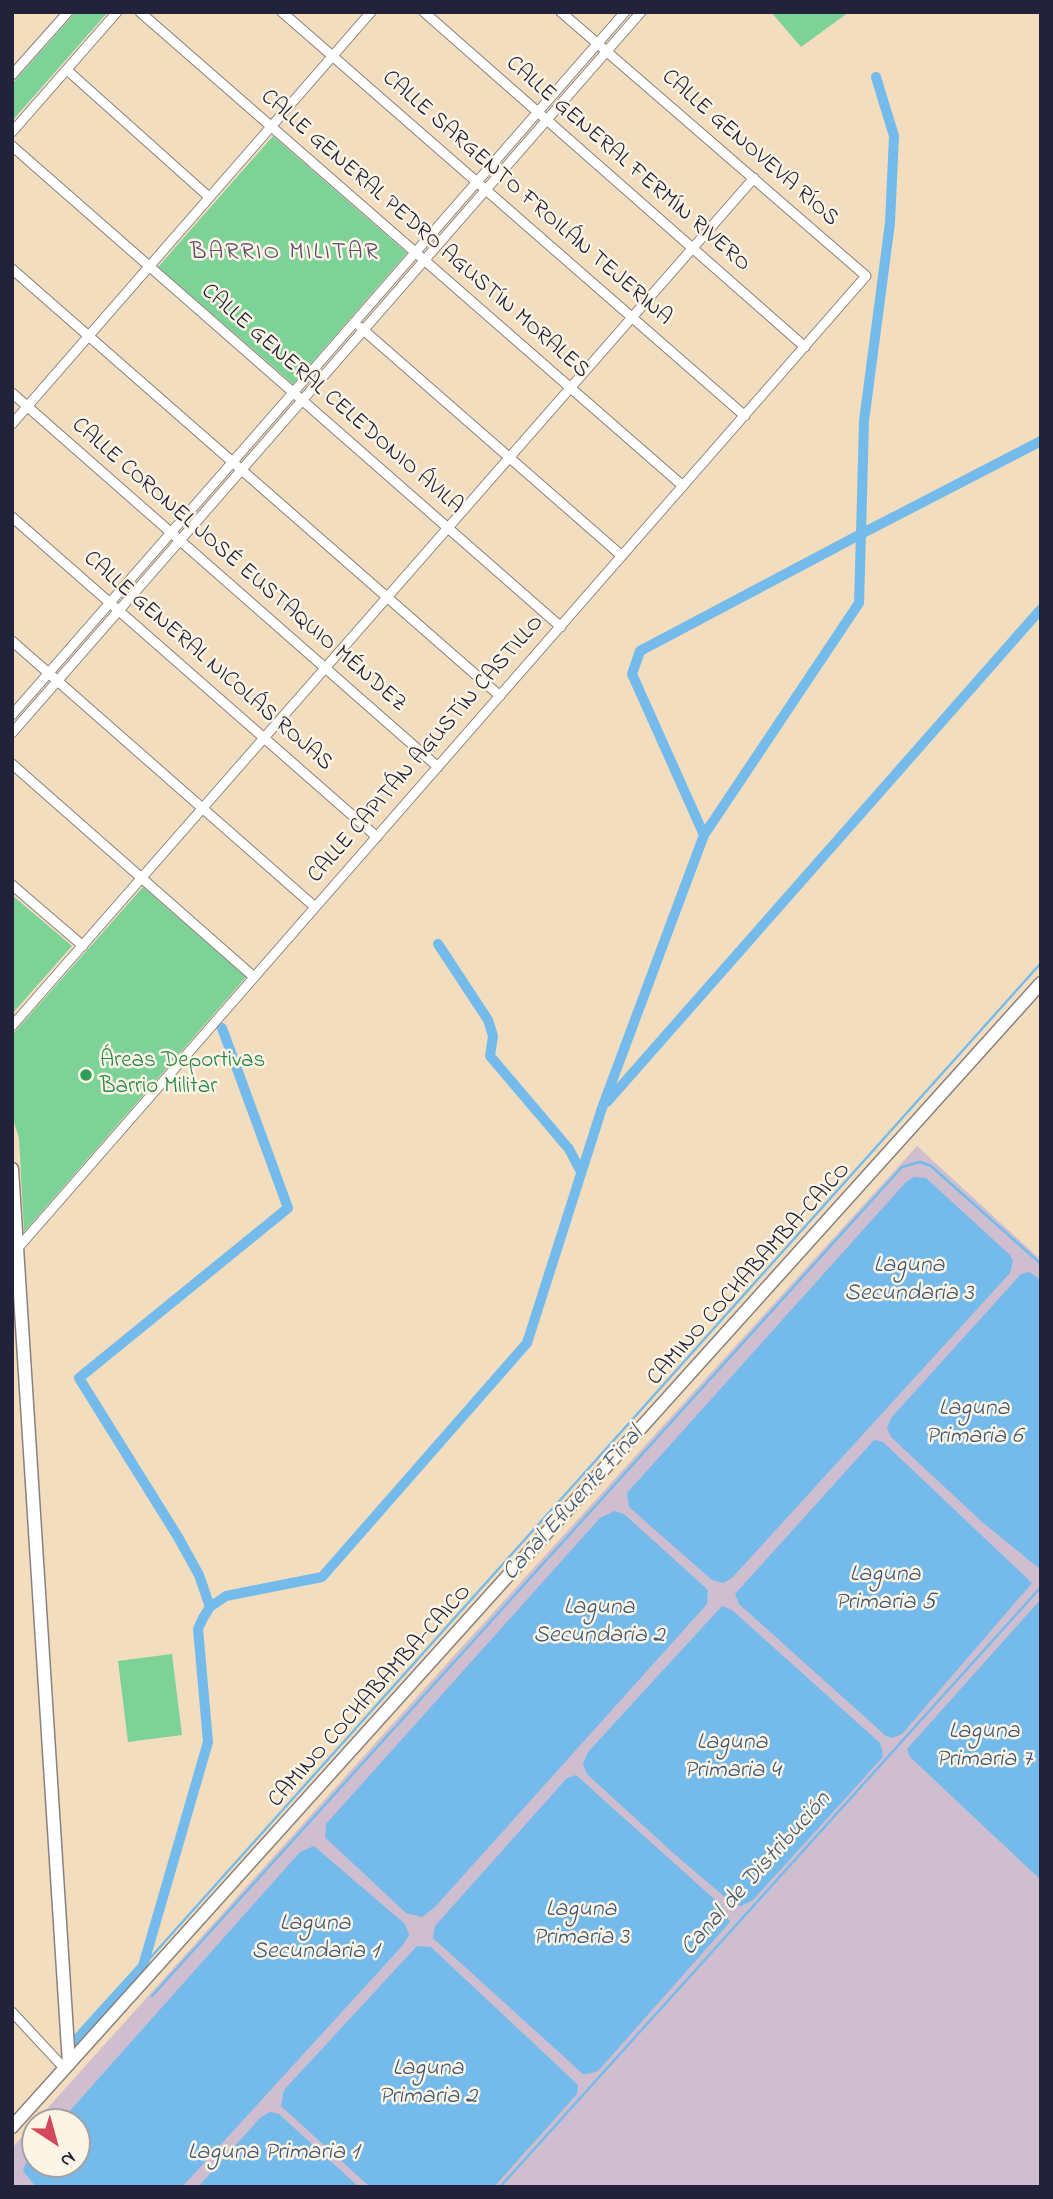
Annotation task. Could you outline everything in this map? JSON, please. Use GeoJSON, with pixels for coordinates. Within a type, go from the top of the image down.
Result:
{"type":"FeatureCollection","features":[{"type":"Feature","properties":{"kind":"main road","name":"CAMINO COCHABAMBA-CAICO"},"geometry":{"type":"LineString","coordinates":[[12,2127],[1041,983]]}},
{"type":"Feature","properties":{"kind":"main road"},"geometry":{"type":"LineString","coordinates":[[12,1169],[67,2067]]}},
{"type":"Feature","properties":{"kind":"street"},"geometry":{"type":"LineString","coordinates":[[12,75],[68,12]]}},
{"type":"Feature","properties":{"kind":"street"},"geometry":{"type":"LineString","coordinates":[[12,132],[117,12]]}},
{"type":"Feature","properties":{"kind":"street","name":"CALLE GENERAL PEDRO AGUSTÍN MORALES"},"geometry":{"type":"LineString","coordinates":[[140,12],[683,486]]}},
{"type":"Feature","properties":{"kind":"street","name":"CALLE SARGENTO FROILÁN TEJERINA"},"geometry":{"type":"LineString","coordinates":[[282,12],[745,416]]}},
{"type":"Feature","properties":{"kind":"street"},"geometry":{"type":"LineString","coordinates":[[12,424],[370,12]]}},
{"type":"Feature","properties":{"kind":"street","name":"CALLE GENERAL FERMÍN RIVERO"},"geometry":{"type":"LineString","coordinates":[[424,12],[805,347]]}},
{"type":"Feature","properties":{"kind":"street"},"geometry":{"type":"LineString","coordinates":[[561,12],[597,44]]}},
{"type":"Feature","properties":{"kind":"street"},"geometry":{"type":"LineString","coordinates":[[12,715],[625,12]]}},
{"type":"Feature","properties":{"kind":"street"},"geometry":{"type":"LineString","coordinates":[[12,733],[641,12]]}},
{"type":"Feature","properties":{"kind":"street","name":"CALLE GENOVEVA RÍOS"},"geometry":{"type":"LineString","coordinates":[[597,44],[866,276]]}},
{"type":"Feature","properties":{"kind":"street"},"geometry":{"type":"LineString","coordinates":[[67,70],[209,197]]}},
{"type":"Feature","properties":{"kind":"street","name":"CALLE GENERAL CELEDONIO ÁVILA"},"geometry":{"type":"LineString","coordinates":[[12,146],[561,627]]}},
{"type":"Feature","properties":{"kind":"street"},"geometry":{"type":"LineString","coordinates":[[12,1026],[754,178]]}},
{"type":"Feature","properties":{"kind":"street"},"geometry":{"type":"LineString","coordinates":[[12,269],[500,696]]}},
{"type":"Feature","properties":{"kind":"street","name":"CALLE CAPITÁN AGUSTÍN CASTILLO"},"geometry":{"type":"LineString","coordinates":[[17,1249],[866,276]]}},
{"type":"Feature","properties":{"kind":"street"},"geometry":{"type":"LineString","coordinates":[[354,323],[622,556]]}},
{"type":"Feature","properties":{"kind":"street","name":"CALLE CORONEL JOSÉ EUSTAQUIO MÉNDEZ"},"geometry":{"type":"LineString","coordinates":[[12,393],[438,766]]}},
{"type":"Feature","properties":{"kind":"street","name":"CALLE GENERAL NICOLÁS ROJAS"},"geometry":{"type":"LineString","coordinates":[[12,517],[377,836]]}},
{"type":"Feature","properties":{"kind":"street"},"geometry":{"type":"LineString","coordinates":[[12,641],[315,907]]}},
{"type":"Feature","properties":{"kind":"street"},"geometry":{"type":"LineString","coordinates":[[12,764],[254,977]]}},
{"type":"Feature","properties":{"kind":"street"},"geometry":{"type":"LineString","coordinates":[[12,885],[83,946]]}},
{"type":"Feature","properties":{"kind":"street"},"geometry":{"type":"LineString","coordinates":[[12,2012],[67,2067]]}},
{"type":"Feature","properties":{"kind":"shaded area"},"geometry":{"type":"Polygon","coordinates":[[[917,1146],[1041,1260],[1041,2187],[12,2187],[12,2148],[21,2138],[21,2178],[91,2178],[91,2108],[48,2108],[917,1146]]]}},
{"type":"Feature","properties":{"kind":"green space"},"geometry":{"type":"Polygon","coordinates":[[[76,12],[108,12],[12,121],[12,84],[76,12]]]}},
{"type":"Feature","properties":{"kind":"green space"},"geometry":{"type":"Polygon","coordinates":[[[771,12],[849,12],[801,47],[771,12]]]}},
{"type":"Feature","properties":{"kind":"green space"},"geometry":{"type":"Polygon","coordinates":[[[273,136],[407,253],[293,384],[158,267],[273,136]]]}},
{"type":"Feature","properties":{"kind":"green space","name":"Áreas Deportivas Barrio Militar"},"geometry":{"type":"Polygon","coordinates":[[[143,887],[246,977],[24,1232],[19,1138],[12,1116],[12,1035],[143,887]]]}},
{"type":"Feature","properties":{"kind":"green space"},"geometry":{"type":"Polygon","coordinates":[[[12,895],[72,946],[12,1014],[12,895]]]}},
{"type":"Feature","properties":{"kind":"green space"},"geometry":{"type":"Polygon","coordinates":[[[172,1654],[182,1735],[128,1742],[118,1661],[172,1654]]]}},
{"type":"Feature","properties":{"kind":"water","name":"Laguna Secundaria 3"},"geometry":{"type":"Polygon","coordinates":[[[914,1177],[926,1178],[1010,1255],[1013,1261],[1010,1273],[732,1578],[723,1583],[712,1580],[629,1507],[627,1493],[906,1182],[914,1177]]]}},
{"type":"Feature","properties":{"kind":"water","name":"Laguna Primaria 6"},"geometry":{"type":"Polygon","coordinates":[[[1029,1272],[1041,1280],[1041,1570],[981,1521],[891,1437],[887,1429],[891,1418],[1021,1274],[1029,1272]]]}},
{"type":"Feature","properties":{"kind":"water","name":"Laguna Primaria 5"},"geometry":{"type":"Polygon","coordinates":[[[874,1440],[883,1442],[1032,1583],[902,1734],[892,1738],[886,1736],[739,1604],[735,1594],[874,1440]]]}},
{"type":"Feature","properties":{"kind":"water","name":"Laguna Secundaria 2"},"geometry":{"type":"Polygon","coordinates":[[[614,1511],[624,1514],[708,1590],[707,1604],[435,1907],[422,1917],[406,1913],[325,1837],[326,1824],[600,1518],[614,1511]]]}},
{"type":"Feature","properties":{"kind":"water","name":"Laguna Primaria 7"},"geometry":{"type":"Polygon","coordinates":[[[1041,1599],[1041,1880],[910,1757],[907,1749],[1041,1599]]]}},
{"type":"Feature","properties":{"kind":"water","name":"Laguna Primaria 4"},"geometry":{"type":"Polygon","coordinates":[[[722,1606],[732,1610],[880,1743],[883,1753],[882,1758],[753,1900],[741,1906],[733,1904],[672,1852],[587,1774],[583,1764],[588,1752],[722,1606]]]}},
{"type":"Feature","properties":{"kind":"water","name":"Laguna Primaria 3"},"geometry":{"type":"Polygon","coordinates":[[[576,1775],[722,1906],[730,1922],[598,2071],[588,2074],[583,2074],[433,1938],[435,1926],[567,1778],[576,1775]]]}},
{"type":"Feature","properties":{"kind":"water","name":"Laguna Secundaria 1"},"geometry":{"type":"Polygon","coordinates":[[[314,1846],[405,1924],[409,1935],[403,1945],[182,2187],[36,2187],[29,2178],[91,2178],[91,2108],[72,2108],[300,1852],[314,1846]]]}},
{"type":"Feature","properties":{"kind":"water","name":"Laguna Primaria 2"},"geometry":{"type":"Polygon","coordinates":[[[417,1946],[431,1947],[578,2085],[577,2094],[494,2187],[370,2187],[281,2106],[284,2090],[417,1946]]]}},
{"type":"Feature","properties":{"kind":"water","name":"Laguna Primaria 1"},"geometry":{"type":"Polygon","coordinates":[[[270,2112],[279,2114],[359,2187],[198,2187],[261,2117],[270,2112]]]}},
{"type":"Feature","properties":{"kind":"waterway"},"geometry":{"type":"LineString","coordinates":[[704,835],[632,674],[640,651],[861,534],[864,421],[890,223],[894,136],[876,77]]}},
{"type":"Feature","properties":{"kind":"waterway"},"geometry":{"type":"LineString","coordinates":[[76,2040],[143,1966],[208,1742],[198,1629],[203,1618],[210,1607],[226,1596],[322,1577],[527,1343],[602,1108],[704,835],[859,603],[861,534],[1041,441]]}},
{"type":"Feature","properties":{"kind":"waterway"},"geometry":{"type":"LineString","coordinates":[[607,1102],[1041,609]]}},
{"type":"Feature","properties":{"kind":"waterway"},"geometry":{"type":"LineString","coordinates":[[438,944],[488,1020],[493,1036],[490,1056],[569,1149],[581,1172]]}},
{"type":"Feature","properties":{"kind":"waterway"},"geometry":{"type":"LineString","coordinates":[[143,1966],[1041,963]]}},
{"type":"Feature","properties":{"kind":"waterway"},"geometry":{"type":"LineString","coordinates":[[210,1607],[199,1575],[178,1537],[79,1378],[288,1208],[222,1028]]}},
{"type":"Feature","properties":{"kind":"waterway","name":"Canal Efluente Final"},"geometry":{"type":"LineString","coordinates":[[152,1996],[902,1167],[920,1162],[931,1166],[1041,1264]]}},
{"type":"Feature","properties":{"kind":"waterway","name":"Canal de Distribución"},"geometry":{"type":"LineString","coordinates":[[500,2187],[1041,1587]]}},
{"type":"Feature","properties":{"kind":"place","name":"Áreas Deportivas Barrio Militar"},"geometry":{"type":"Point","coordinates":[86,1075]}},
{"type":"Feature","properties":{"kind":"district","name":"BARRIO MILITAR"},"geometry":{"type":"Point","coordinates":[285,254]}}]}
